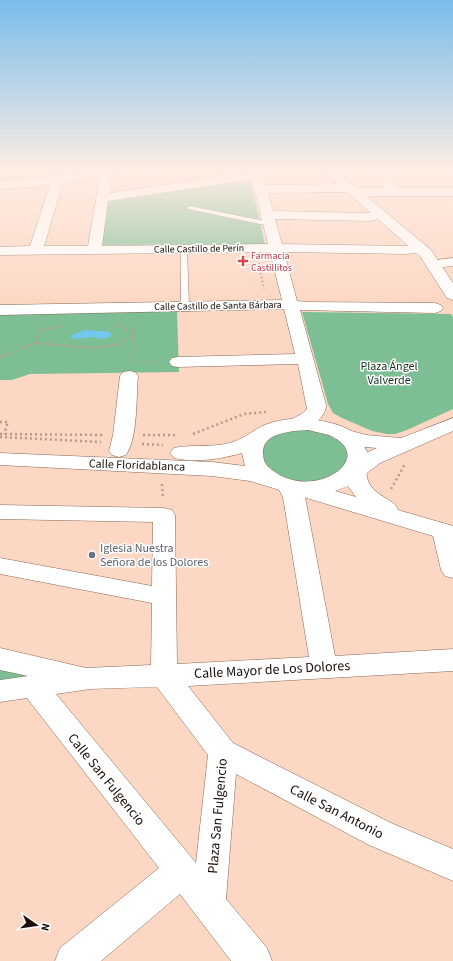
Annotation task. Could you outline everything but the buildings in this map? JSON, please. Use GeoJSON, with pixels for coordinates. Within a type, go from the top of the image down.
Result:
{"type":"FeatureCollection","features":[{"type":"Feature","properties":{"kind":"main road"},"geometry":{"type":"LineString","coordinates":[[382,216],[421,248],[435,264],[453,295]]}},
{"type":"Feature","properties":{"kind":"main road"},"geometry":{"type":"LineString","coordinates":[[410,451],[398,445],[379,444],[360,440],[318,425],[296,424],[273,429],[260,437],[254,446],[252,457],[260,472],[286,485],[317,488],[333,485],[347,478],[372,458],[410,451],[453,424]]}},
{"type":"Feature","properties":{"kind":"main road"},"geometry":{"type":"LineString","coordinates":[[341,434],[351,441],[357,451],[359,460],[355,471],[355,479],[358,485],[374,501],[387,509],[440,530]]}},
{"type":"Feature","properties":{"kind":"main road","name":"Calle Floridablanca"},"geometry":{"type":"LineString","coordinates":[[2,440],[113,443],[213,453],[245,446],[260,437]]}},
{"type":"Feature","properties":{"kind":"main road","name":"Calle Floridablanca"},"geometry":{"type":"LineString","coordinates":[[0,459],[212,469],[251,474],[440,530]]}},
{"type":"Feature","properties":{"kind":"street"},"geometry":{"type":"LineString","coordinates":[[36,250],[47,216]]}},
{"type":"Feature","properties":{"kind":"street"},"geometry":{"type":"LineString","coordinates":[[94,250],[99,216]]}},
{"type":"Feature","properties":{"kind":"street"},"geometry":{"type":"LineString","coordinates":[[268,216],[317,408],[311,417],[296,424]]}},
{"type":"Feature","properties":{"kind":"street"},"geometry":{"type":"LineString","coordinates":[[269,219],[376,216]]}},
{"type":"Feature","properties":{"kind":"street","name":"Calle Castillo de Perín"},"geometry":{"type":"LineString","coordinates":[[0,250],[184,248],[407,250],[421,248]]}},
{"type":"Feature","properties":{"kind":"street"},"geometry":{"type":"LineString","coordinates":[[435,264],[453,262]]}},
{"type":"Feature","properties":{"kind":"street","name":"Calle Castillo de Santa Bárbara"},"geometry":{"type":"LineString","coordinates":[[0,310],[291,304],[307,306],[435,308]]}},
{"type":"Feature","properties":{"kind":"street"},"geometry":{"type":"LineString","coordinates":[[178,362],[305,359]]}},
{"type":"Feature","properties":{"kind":"street"},"geometry":{"type":"LineString","coordinates":[[113,443],[123,435],[130,369]]}},
{"type":"Feature","properties":{"kind":"street"},"geometry":{"type":"LineString","coordinates":[[286,485],[294,497],[324,666]]}},
{"type":"Feature","properties":{"kind":"street"},"geometry":{"type":"LineString","coordinates":[[0,512],[164,515],[164,676]]}},
{"type":"Feature","properties":{"kind":"street"},"geometry":{"type":"LineString","coordinates":[[440,530],[453,570]]}},
{"type":"Feature","properties":{"kind":"street"},"geometry":{"type":"LineString","coordinates":[[0,566],[164,597]]}},
{"type":"Feature","properties":{"kind":"street"},"geometry":{"type":"LineString","coordinates":[[0,660],[90,678]]}},
{"type":"Feature","properties":{"kind":"street","name":"Calle Mayor de Los Dolores"},"geometry":{"type":"LineString","coordinates":[[90,678],[164,676],[453,660]]}},
{"type":"Feature","properties":{"kind":"street","name":"Plaza San Fulgencio"},"geometry":{"type":"LineString","coordinates":[[164,676],[223,752],[208,904]]}},
{"type":"Feature","properties":{"kind":"street"},"geometry":{"type":"LineString","coordinates":[[0,691],[90,678]]}},
{"type":"Feature","properties":{"kind":"street","name":"Calle San Fulgencio"},"geometry":{"type":"LineString","coordinates":[[33,686],[254,961]]}},
{"type":"Feature","properties":{"kind":"street","name":"Calle San Antonio"},"geometry":{"type":"LineString","coordinates":[[223,752],[380,834],[453,864]]}},
{"type":"Feature","properties":{"kind":"street"},"geometry":{"type":"LineString","coordinates":[[73,961],[182,871]]}},
{"type":"Feature","properties":{"kind":"lane"},"geometry":{"type":"LineString","coordinates":[[229,216],[260,222],[269,219]]}},
{"type":"Feature","properties":{"kind":"lane"},"geometry":{"type":"LineString","coordinates":[[184,248],[185,306]]}},
{"type":"Feature","properties":{"kind":"path"},"geometry":{"type":"LineString","coordinates":[[258,258],[264,293]]}},
{"type":"Feature","properties":{"kind":"path"},"geometry":{"type":"LineString","coordinates":[[36,343],[43,319]]}},
{"type":"Feature","properties":{"kind":"path"},"geometry":{"type":"LineString","coordinates":[[135,319],[130,369],[178,362]]}},
{"type":"Feature","properties":{"kind":"path"},"geometry":{"type":"LineString","coordinates":[[40,330],[63,325]]}},
{"type":"Feature","properties":{"kind":"path"},"geometry":{"type":"LineString","coordinates":[[113,325],[120,325],[133,335]]}},
{"type":"Feature","properties":{"kind":"path"},"geometry":{"type":"LineString","coordinates":[[0,357],[36,343],[93,348],[121,344],[133,335]]}},
{"type":"Feature","properties":{"kind":"path"},"geometry":{"type":"LineString","coordinates":[[192,435],[244,414],[270,411]]}},
{"type":"Feature","properties":{"kind":"path"},"geometry":{"type":"LineString","coordinates":[[0,422],[8,422],[2,440]]}},
{"type":"Feature","properties":{"kind":"path"},"geometry":{"type":"LineString","coordinates":[[0,434],[2,440]]}},
{"type":"Feature","properties":{"kind":"path"},"geometry":{"type":"LineString","coordinates":[[142,435],[184,435]]}},
{"type":"Feature","properties":{"kind":"path"},"geometry":{"type":"LineString","coordinates":[[2,440],[113,443]]}},
{"type":"Feature","properties":{"kind":"path"},"geometry":{"type":"LineString","coordinates":[[389,494],[410,451]]}},
{"type":"Feature","properties":{"kind":"path"},"geometry":{"type":"LineString","coordinates":[[162,480],[164,515]]}},
{"type":"Feature","properties":{"kind":"green space"},"geometry":{"type":"Polygon","coordinates":[[[105,216],[259,216],[265,244],[100,245],[105,216]]]}},
{"type":"Feature","properties":{"kind":"green space"},"geometry":{"type":"Polygon","coordinates":[[[177,311],[179,372],[30,374],[12,380],[0,380],[0,314],[177,311]]]}},
{"type":"Feature","properties":{"kind":"green space","name":"Plaza Ángel Valverde"},"geometry":{"type":"Polygon","coordinates":[[[302,312],[451,314],[453,317],[453,409],[395,434],[372,431],[333,413],[328,404],[302,312]]]}},
{"type":"Feature","properties":{"kind":"green space"},"geometry":{"type":"Polygon","coordinates":[[[296,424],[351,441],[347,478],[280,484],[252,450],[253,446],[296,424]]]}},
{"type":"Feature","properties":{"kind":"green space"},"geometry":{"type":"Polygon","coordinates":[[[0,667],[44,677],[0,682],[0,667]]]}},
{"type":"Feature","properties":{"kind":"water"},"geometry":{"type":"Polygon","coordinates":[[[85,330],[109,332],[112,336],[104,339],[92,337],[75,339],[69,336],[85,330]]]}},
{"type":"Feature","properties":{"kind":"place","name":"Farmacia Castillitos"},"geometry":{"type":"Point","coordinates":[243,261]}},
{"type":"Feature","properties":{"kind":"place","name":"Iglesia Nuestra Señora de los Dolores"},"geometry":{"type":"Point","coordinates":[92,555]}}]}
